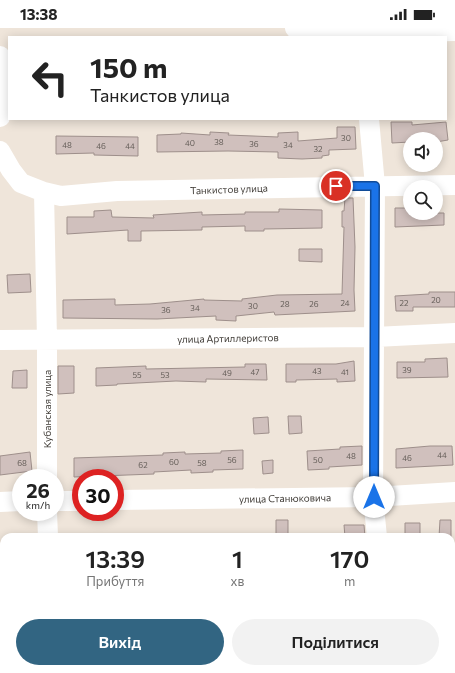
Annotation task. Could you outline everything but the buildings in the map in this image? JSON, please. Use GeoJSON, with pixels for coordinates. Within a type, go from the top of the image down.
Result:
{"type":"FeatureCollection","features":[{"type":"Feature","properties":{"kind":"street"},"geometry":{"type":"LineString","coordinates":[[295,28],[304,31],[338,36],[455,31]]}},
{"type":"Feature","properties":{"kind":"street"},"geometry":{"type":"LineString","coordinates":[[0,56],[0,117]]}},
{"type":"Feature","properties":{"kind":"street"},"geometry":{"type":"LineString","coordinates":[[369,120],[375,186],[374,497],[377,533]]}},
{"type":"Feature","properties":{"kind":"street"},"geometry":{"type":"LineString","coordinates":[[0,140],[5,174]]}},
{"type":"Feature","properties":{"kind":"street","name":"Танкистов улица"},"geometry":{"type":"LineString","coordinates":[[0,151],[5,174],[21,183],[44,192],[61,196],[117,191],[455,185]]}},
{"type":"Feature","properties":{"kind":"street","name":"Кубанская улица"},"geometry":{"type":"LineString","coordinates":[[44,192],[47,340],[47,469]]}},
{"type":"Feature","properties":{"kind":"street","name":"улица Артиллеристов"},"geometry":{"type":"LineString","coordinates":[[0,340],[375,337],[455,333]]}},
{"type":"Feature","properties":{"kind":"street","name":"улица Станюковича"},"geometry":{"type":"LineString","coordinates":[[124,500],[374,497],[455,492]]}},
{"type":"Feature","properties":{"kind":"street"},"geometry":{"type":"LineString","coordinates":[[0,502],[12,501]]}},
{"type":"Feature","properties":{"kind":"street"},"geometry":{"type":"LineString","coordinates":[[47,521],[48,533]]}},
{"type":"Feature","properties":{"kind":"route"},"geometry":{"type":"LineString","coordinates":[[336,186],[375,186],[374,497]]}}]}
